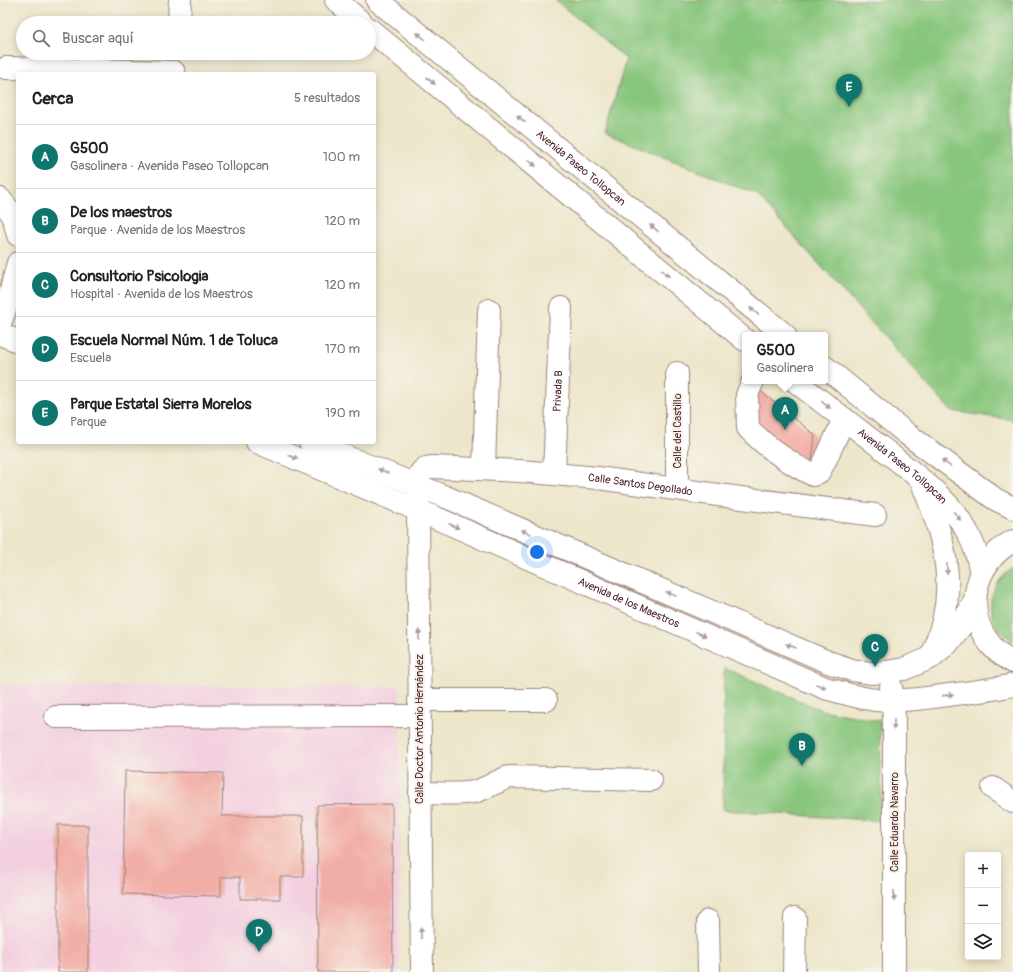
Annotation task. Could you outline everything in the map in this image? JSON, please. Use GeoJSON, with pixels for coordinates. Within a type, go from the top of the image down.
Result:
{"type":"FeatureCollection","features":[{"type":"Feature","properties":{"kind":"main road"},"geometry":{"type":"LineString","coordinates":[[179,16],[180,0]]}},
{"type":"Feature","properties":{"kind":"main road"},"geometry":{"type":"LineString","coordinates":[[336,0],[354,16]]}},
{"type":"Feature","properties":{"kind":"main road","name":"Avenida Paseo Tollopcan"},"geometry":{"type":"LineString","coordinates":[[377,0],[781,332]]}},
{"type":"Feature","properties":{"kind":"main road"},"geometry":{"type":"LineString","coordinates":[[376,35],[742,338]]}},
{"type":"Feature","properties":{"kind":"main road"},"geometry":{"type":"LineString","coordinates":[[6,68],[175,66]]}},
{"type":"Feature","properties":{"kind":"main road"},"geometry":{"type":"LineString","coordinates":[[6,317],[16,272]]}},
{"type":"Feature","properties":{"kind":"main road","name":"Privada B"},"geometry":{"type":"LineString","coordinates":[[554,474],[561,308]]}},
{"type":"Feature","properties":{"kind":"main road"},"geometry":{"type":"LineString","coordinates":[[484,469],[489,310]]}},
{"type":"Feature","properties":{"kind":"main road"},"geometry":{"type":"LineString","coordinates":[[0,334],[16,340]]}},
{"type":"Feature","properties":{"kind":"main road"},"geometry":{"type":"LineString","coordinates":[[828,370],[914,439],[995,499],[1013,508]]}},
{"type":"Feature","properties":{"kind":"main road","name":"Calle del Castillo"},"geometry":{"type":"LineString","coordinates":[[677,373],[678,489]]}},
{"type":"Feature","properties":{"kind":"main road"},"geometry":{"type":"LineString","coordinates":[[752,384],[747,395],[748,428],[796,467],[812,475],[819,472],[826,461],[844,419]]}},
{"type":"Feature","properties":{"kind":"main road","name":"Avenida Paseo Tollopcan"},"geometry":{"type":"LineString","coordinates":[[799,384],[920,478],[948,505],[962,522],[970,537],[977,554],[981,574]]}},
{"type":"Feature","properties":{"kind":"main road","name":"Avenida de los Maestros"},"geometry":{"type":"LineString","coordinates":[[262,444],[418,510],[825,688],[849,695],[875,700],[893,701],[997,689],[1013,685]]}},
{"type":"Feature","properties":{"kind":"main road"},"geometry":{"type":"LineString","coordinates":[[315,444],[419,486],[828,662],[852,670],[886,672],[904,669],[930,658],[948,642],[961,626],[975,600]]}},
{"type":"Feature","properties":{"kind":"main road","name":"Calle Santos Degollado"},"geometry":{"type":"LineString","coordinates":[[419,486],[420,472],[427,468],[484,469],[598,478],[780,504],[875,515]]}},
{"type":"Feature","properties":{"kind":"main road"},"geometry":{"type":"LineString","coordinates":[[920,478],[940,530],[947,564],[947,596],[944,617],[938,639],[930,658]]}},
{"type":"Feature","properties":{"kind":"main road","name":"Calle Doctor Antonio Hernández"},"geometry":{"type":"LineString","coordinates":[[419,486],[419,708],[422,972]]}},
{"type":"Feature","properties":{"kind":"main road"},"geometry":{"type":"LineString","coordinates":[[1013,541],[999,550],[988,561],[976,586],[975,600],[976,613],[984,636],[1001,655],[1013,662]]}},
{"type":"Feature","properties":{"kind":"main road","name":"Calle Eduardo Navarro"},"geometry":{"type":"LineString","coordinates":[[886,672],[893,701],[894,972]]}},
{"type":"Feature","properties":{"kind":"main road"},"geometry":{"type":"LineString","coordinates":[[56,717],[419,708],[546,700]]}},
{"type":"Feature","properties":{"kind":"main road"},"geometry":{"type":"LineString","coordinates":[[420,793],[473,792],[484,789],[509,777],[652,780]]}},
{"type":"Feature","properties":{"kind":"main road"},"geometry":{"type":"LineString","coordinates":[[993,788],[1013,802]]}},
{"type":"Feature","properties":{"kind":"main road"},"geometry":{"type":"LineString","coordinates":[[794,972],[795,918]]}},
{"type":"Feature","properties":{"kind":"main road"},"geometry":{"type":"LineString","coordinates":[[708,921],[709,972]]}},
{"type":"Feature","properties":{"kind":"shaded area"},"geometry":{"type":"Polygon","coordinates":[[[0,685],[400,687],[399,972],[0,972],[0,685]]]}},
{"type":"Feature","properties":{"kind":"green space"},"geometry":{"type":"Polygon","coordinates":[[[555,0],[1013,0],[1013,420],[951,411],[757,195],[605,133],[626,59],[555,0]]]}},
{"type":"Feature","properties":{"kind":"green space"},"geometry":{"type":"Polygon","coordinates":[[[1013,568],[1013,641],[1003,634],[996,625],[990,605],[996,585],[1003,576],[1013,568]]]}},
{"type":"Feature","properties":{"kind":"green space"},"geometry":{"type":"Polygon","coordinates":[[[724,668],[821,710],[880,721],[882,821],[723,810],[724,668]]]}},
{"type":"Feature","properties":{"kind":"building"},"geometry":{"type":"Polygon","coordinates":[[[758,389],[815,435],[811,470],[755,424],[758,389]]]}},
{"type":"Feature","properties":{"kind":"building"},"geometry":{"type":"Polygon","coordinates":[[[125,771],[223,773],[222,816],[303,816],[303,877],[280,877],[280,899],[240,899],[240,877],[221,877],[221,896],[123,894],[125,771]]]}},
{"type":"Feature","properties":{"kind":"building"},"geometry":{"type":"Polygon","coordinates":[[[392,804],[393,972],[318,972],[317,805],[392,804]]]}},
{"type":"Feature","properties":{"kind":"building"},"geometry":{"type":"Polygon","coordinates":[[[58,825],[88,825],[88,972],[58,972],[58,825]]]}},
{"type":"Feature","properties":{"kind":"place","name":"Parque Estatal Sierra Morelos"},"geometry":{"type":"Point","coordinates":[849,107]}},
{"type":"Feature","properties":{"kind":"place","name":"G500"},"geometry":{"type":"Point","coordinates":[785,430]}},
{"type":"Feature","properties":{"kind":"place","name":"Consultorio Psicologia"},"geometry":{"type":"Point","coordinates":[875,667]}},
{"type":"Feature","properties":{"kind":"place","name":"De los maestros"},"geometry":{"type":"Point","coordinates":[802,766]}},
{"type":"Feature","properties":{"kind":"place","name":"Escuela Normal Núm. 1 de Toluca"},"geometry":{"type":"Point","coordinates":[259,952]}}]}
